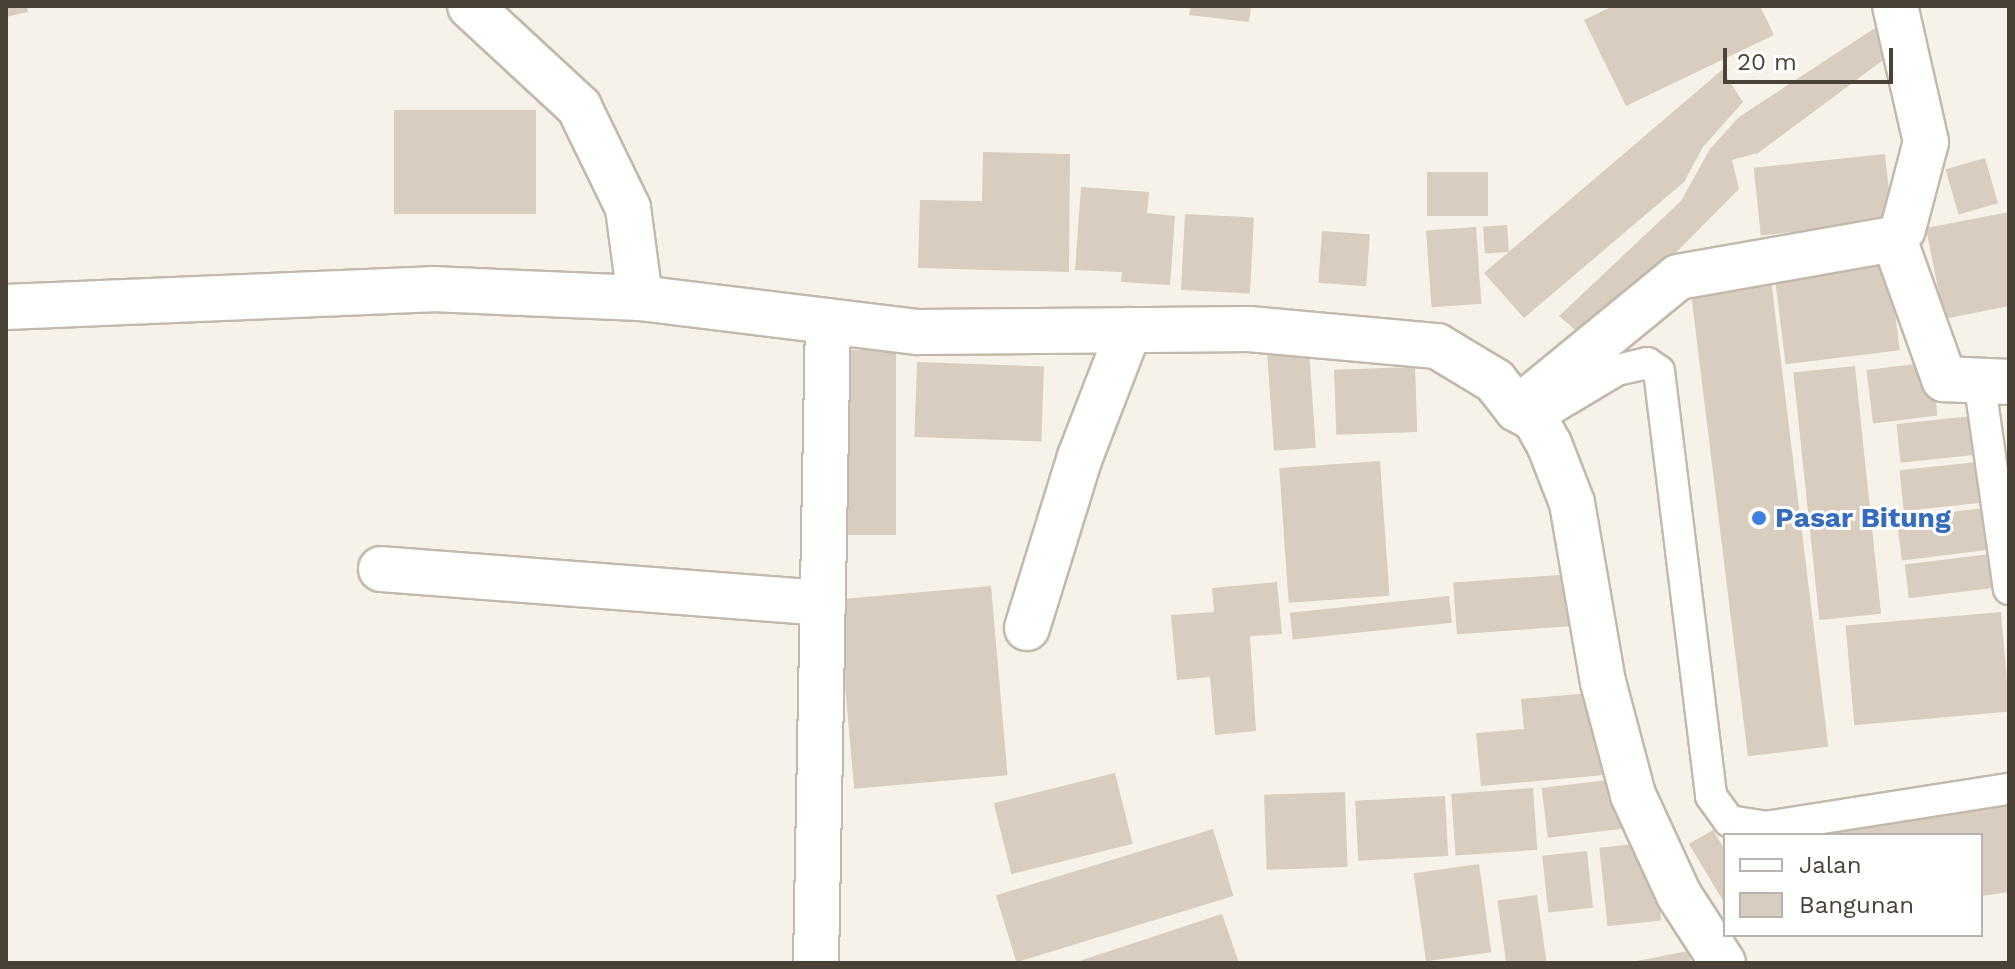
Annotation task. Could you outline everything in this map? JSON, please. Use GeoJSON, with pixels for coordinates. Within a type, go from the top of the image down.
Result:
{"type":"FeatureCollection","features":[{"type":"Feature","properties":{"kind":"street"},"geometry":{"type":"LineString","coordinates":[[470,6],[579,107],[628,208],[640,298]]}},
{"type":"Feature","properties":{"kind":"street"},"geometry":{"type":"LineString","coordinates":[[1526,414],[1678,277],[1894,239],[1903,229],[1902,215],[1926,142],[1895,6]]}},
{"type":"Feature","properties":{"kind":"street"},"geometry":{"type":"LineString","coordinates":[[1894,239],[1944,379],[1994,381]]}},
{"type":"Feature","properties":{"kind":"street"},"geometry":{"type":"LineString","coordinates":[[6,307],[432,289],[640,298],[918,332],[1249,329],[1408,340],[1470,362],[1495,381],[1526,414],[1572,503],[1603,682],[1633,795],[1679,895],[1723,963]]}},
{"type":"Feature","properties":{"kind":"street"},"geometry":{"type":"LineString","coordinates":[[816,963],[828,321]]}},
{"type":"Feature","properties":{"kind":"street"},"geometry":{"type":"LineString","coordinates":[[1027,628],[1080,457],[1129,330]]}},
{"type":"Feature","properties":{"kind":"street"},"geometry":{"type":"LineString","coordinates":[[381,569],[823,603]]}},
{"type":"Feature","properties":{"kind":"lane"},"geometry":{"type":"LineString","coordinates":[[1526,414],[1617,370],[1647,363],[1659,371],[1704,754],[1711,796],[1729,821],[1765,827],[2009,789]]}},
{"type":"Feature","properties":{"kind":"lane"},"geometry":{"type":"LineString","coordinates":[[1994,381],[2009,589]]}},
{"type":"Feature","properties":{"kind":"building"},"geometry":{"type":"Polygon","coordinates":[[[6,6],[27,6],[28,12],[6,17],[6,6]]]}},
{"type":"Feature","properties":{"kind":"building"},"geometry":{"type":"Polygon","coordinates":[[[1191,6],[1251,6],[1249,22],[1189,15],[1191,6]]]}},
{"type":"Feature","properties":{"kind":"building"},"geometry":{"type":"Polygon","coordinates":[[[1613,6],[1760,6],[1774,35],[1626,106],[1584,20],[1613,6]]]}},
{"type":"Feature","properties":{"kind":"building"},"geometry":{"type":"Polygon","coordinates":[[[1887,20],[1902,46],[1758,153],[1732,160],[1739,189],[1588,341],[1559,316],[1681,201],[1710,149],[1739,117],[1887,20]]]}},
{"type":"Feature","properties":{"kind":"building"},"geometry":{"type":"Polygon","coordinates":[[[1722,70],[1743,102],[1703,147],[1684,182],[1524,318],[1484,273],[1722,70]]]}},
{"type":"Feature","properties":{"kind":"building"},"geometry":{"type":"Polygon","coordinates":[[[394,110],[536,110],[536,214],[394,214],[394,110]]]}},
{"type":"Feature","properties":{"kind":"building"},"geometry":{"type":"Polygon","coordinates":[[[983,152],[1070,154],[1069,272],[918,268],[920,200],[982,201],[983,152]]]}},
{"type":"Feature","properties":{"kind":"building"},"geometry":{"type":"Polygon","coordinates":[[[1885,154],[1892,222],[1761,235],[1754,168],[1885,154]]]}},
{"type":"Feature","properties":{"kind":"building"},"geometry":{"type":"Polygon","coordinates":[[[1985,158],[1998,203],[1959,214],[1946,169],[1985,158]]]}},
{"type":"Feature","properties":{"kind":"building"},"geometry":{"type":"Polygon","coordinates":[[[1427,172],[1488,172],[1488,216],[1427,216],[1427,172]]]}},
{"type":"Feature","properties":{"kind":"building"},"geometry":{"type":"Polygon","coordinates":[[[1081,187],[1149,192],[1147,213],[1175,216],[1170,285],[1121,282],[1122,272],[1075,270],[1081,187]]]}},
{"type":"Feature","properties":{"kind":"building"},"geometry":{"type":"Polygon","coordinates":[[[2009,212],[2009,306],[1944,319],[1926,228],[2009,212]]]}},
{"type":"Feature","properties":{"kind":"building"},"geometry":{"type":"Polygon","coordinates":[[[1185,214],[1254,218],[1250,294],[1181,290],[1185,214]]]}},
{"type":"Feature","properties":{"kind":"building"},"geometry":{"type":"Polygon","coordinates":[[[1507,225],[1509,252],[1485,254],[1483,227],[1507,225]]]}},
{"type":"Feature","properties":{"kind":"building"},"geometry":{"type":"Polygon","coordinates":[[[1476,227],[1481,304],[1431,307],[1426,230],[1476,227]]]}},
{"type":"Feature","properties":{"kind":"building"},"geometry":{"type":"Polygon","coordinates":[[[1322,231],[1370,234],[1366,286],[1318,283],[1322,231]]]}},
{"type":"Feature","properties":{"kind":"building"},"geometry":{"type":"Polygon","coordinates":[[[1889,263],[1900,350],[1786,364],[1775,277],[1889,263]]]}},
{"type":"Feature","properties":{"kind":"building","name":"Pasar Bitung"},"geometry":{"type":"Polygon","coordinates":[[[1771,280],[1828,746],[1748,756],[1691,290],[1771,280]]]}},
{"type":"Feature","properties":{"kind":"building"},"geometry":{"type":"Polygon","coordinates":[[[837,350],[896,350],[896,535],[837,535],[837,350]]]}},
{"type":"Feature","properties":{"kind":"building"},"geometry":{"type":"Polygon","coordinates":[[[1309,350],[1316,448],[1274,451],[1267,353],[1309,350]]]}},
{"type":"Feature","properties":{"kind":"building"},"geometry":{"type":"Polygon","coordinates":[[[917,362],[1044,366],[1041,441],[914,437],[917,362]]]}},
{"type":"Feature","properties":{"kind":"building"},"geometry":{"type":"Polygon","coordinates":[[[1931,362],[1938,416],[1873,424],[1866,370],[1931,362]]]}},
{"type":"Feature","properties":{"kind":"building","name":"Pasar Bitung"},"geometry":{"type":"Polygon","coordinates":[[[1855,366],[1881,614],[1819,620],[1793,372],[1855,366]]]}},
{"type":"Feature","properties":{"kind":"building"},"geometry":{"type":"Polygon","coordinates":[[[1415,367],[1417,432],[1336,435],[1334,370],[1415,367]]]}},
{"type":"Feature","properties":{"kind":"building"},"geometry":{"type":"Polygon","coordinates":[[[1981,415],[1985,454],[1901,463],[1896,424],[1981,415]]]}},
{"type":"Feature","properties":{"kind":"building"},"geometry":{"type":"Polygon","coordinates":[[[1380,461],[1389,596],[1289,603],[1279,468],[1380,461]]]}},
{"type":"Feature","properties":{"kind":"building"},"geometry":{"type":"Polygon","coordinates":[[[1987,461],[1991,502],[1904,511],[1899,470],[1987,461]]]}},
{"type":"Feature","properties":{"kind":"building"},"geometry":{"type":"Polygon","coordinates":[[[1992,507],[1997,549],[1902,560],[1897,519],[1992,507]]]}},
{"type":"Feature","properties":{"kind":"building"},"geometry":{"type":"Polygon","coordinates":[[[1998,553],[2002,587],[1909,598],[1905,564],[1998,553]]]}},
{"type":"Feature","properties":{"kind":"building"},"geometry":{"type":"Polygon","coordinates":[[[1574,574],[1578,626],[1457,634],[1453,582],[1574,574]]]}},
{"type":"Feature","properties":{"kind":"building"},"geometry":{"type":"Polygon","coordinates":[[[1277,582],[1282,634],[1250,636],[1256,731],[1215,735],[1210,677],[1177,680],[1171,615],[1214,612],[1212,588],[1277,582]]]}},
{"type":"Feature","properties":{"kind":"building"},"geometry":{"type":"Polygon","coordinates":[[[991,586],[1008,775],[854,789],[838,599],[991,586]]]}},
{"type":"Feature","properties":{"kind":"building"},"geometry":{"type":"Polygon","coordinates":[[[1449,596],[1452,623],[1293,640],[1290,613],[1449,596]]]}},
{"type":"Feature","properties":{"kind":"building","name":"Pasar Bitung"},"geometry":{"type":"Polygon","coordinates":[[[2001,612],[2009,712],[1854,725],[1846,626],[2001,612]]]}},
{"type":"Feature","properties":{"kind":"building"},"geometry":{"type":"Polygon","coordinates":[[[1591,693],[1600,723],[1604,775],[1481,786],[1476,733],[1524,729],[1521,699],[1591,693]]]}},
{"type":"Feature","properties":{"kind":"building"},"geometry":{"type":"Polygon","coordinates":[[[1115,773],[1133,844],[1011,874],[994,803],[1115,773]]]}},
{"type":"Feature","properties":{"kind":"building"},"geometry":{"type":"Polygon","coordinates":[[[1624,778],[1630,828],[1548,838],[1542,788],[1624,778]]]}},
{"type":"Feature","properties":{"kind":"building"},"geometry":{"type":"Polygon","coordinates":[[[1533,788],[1537,850],[1456,856],[1451,794],[1533,788]]]}},
{"type":"Feature","properties":{"kind":"building"},"geometry":{"type":"Polygon","coordinates":[[[1345,792],[1348,867],[1267,870],[1264,795],[1345,792]]]}},
{"type":"Feature","properties":{"kind":"building"},"geometry":{"type":"Polygon","coordinates":[[[1445,796],[1448,856],[1358,861],[1355,801],[1445,796]]]}},
{"type":"Feature","properties":{"kind":"building"},"geometry":{"type":"Polygon","coordinates":[[[2009,799],[2009,892],[1983,896],[1983,833],[1791,833],[2009,799]]]}},
{"type":"Feature","properties":{"kind":"building"},"geometry":{"type":"Polygon","coordinates":[[[1213,829],[1233,896],[1016,962],[996,895],[1213,829]]]}},
{"type":"Feature","properties":{"kind":"building"},"geometry":{"type":"Polygon","coordinates":[[[1713,830],[1723,847],[1723,901],[1689,844],[1713,830]]]}},
{"type":"Feature","properties":{"kind":"building"},"geometry":{"type":"Polygon","coordinates":[[[1653,842],[1661,921],[1608,926],[1599,848],[1653,842]]]}},
{"type":"Feature","properties":{"kind":"building"},"geometry":{"type":"Polygon","coordinates":[[[1587,851],[1593,908],[1548,912],[1542,856],[1587,851]]]}},
{"type":"Feature","properties":{"kind":"building"},"geometry":{"type":"Polygon","coordinates":[[[1479,864],[1491,952],[1426,961],[1414,873],[1479,864]]]}},
{"type":"Feature","properties":{"kind":"building"},"geometry":{"type":"Polygon","coordinates":[[[1537,895],[1547,963],[1506,963],[1497,901],[1537,895]]]}},
{"type":"Feature","properties":{"kind":"building"},"geometry":{"type":"Polygon","coordinates":[[[1222,914],[1239,963],[1076,963],[1076,962],[1222,914]]]}},
{"type":"Feature","properties":{"kind":"building"},"geometry":{"type":"Polygon","coordinates":[[[1688,951],[1691,963],[1632,963],[1632,962],[1688,951]]]}},
{"type":"Feature","properties":{"kind":"place","name":"Pasar Bitung"},"geometry":{"type":"Point","coordinates":[1759,518]}}]}
